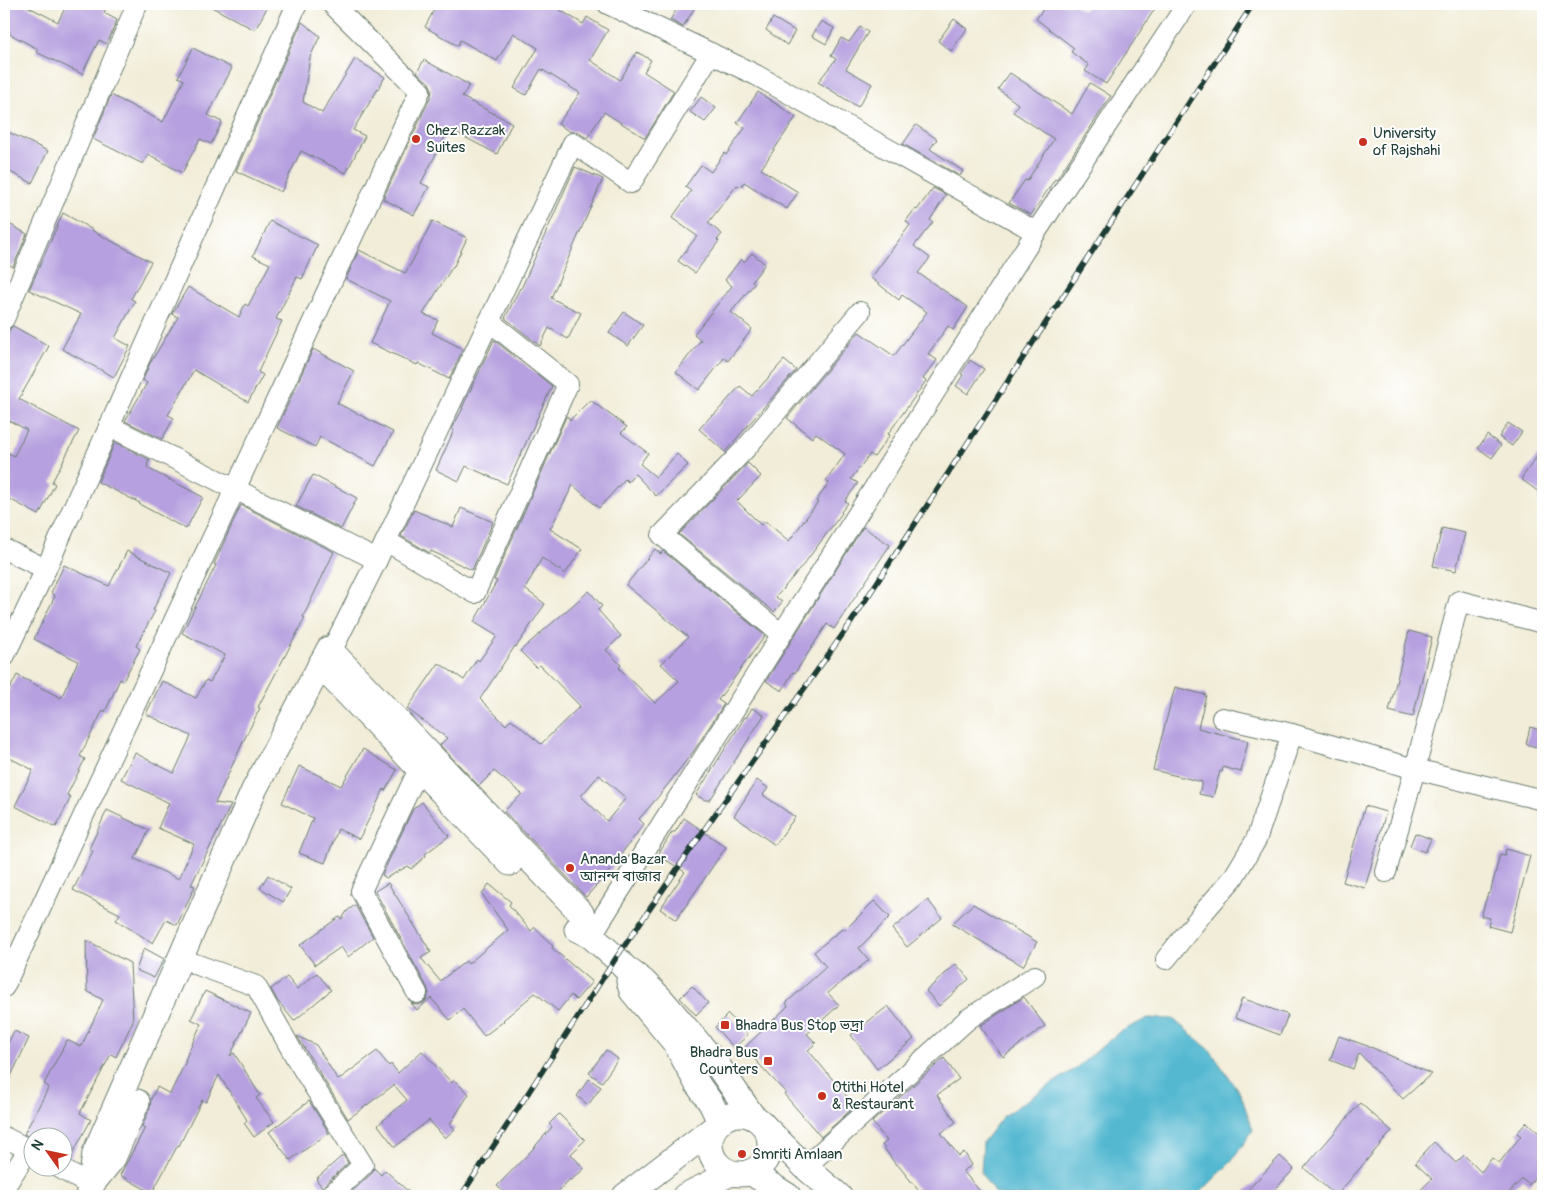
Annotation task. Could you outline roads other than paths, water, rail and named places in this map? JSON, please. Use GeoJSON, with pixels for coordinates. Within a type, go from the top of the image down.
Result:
{"type":"FeatureCollection","features":[{"type":"Feature","properties":{"kind":"main road"},"geometry":{"type":"LineString","coordinates":[[330,658],[419,769],[568,924],[591,936],[662,999],[718,1066],[766,1131],[769,1140],[769,1151],[759,1167],[685,1196]]}},
{"type":"Feature","properties":{"kind":"main road"},"geometry":{"type":"LineString","coordinates":[[330,658],[581,913],[591,936]]}},
{"type":"Feature","properties":{"kind":"main road"},"geometry":{"type":"LineString","coordinates":[[89,1191],[113,1158],[266,798],[330,658]]}},
{"type":"Feature","properties":{"kind":"main road"},"geometry":{"type":"LineString","coordinates":[[89,1191],[95,1154],[254,790],[330,658]]}},
{"type":"Feature","properties":{"kind":"main road"},"geometry":{"type":"LineString","coordinates":[[624,967],[632,991],[676,1044],[710,1103],[717,1125],[711,1137],[710,1147],[713,1158],[719,1166],[741,1173],[788,1196]]}},
{"type":"Feature","properties":{"kind":"main road"},"geometry":{"type":"LineString","coordinates":[[625,1196],[717,1125],[736,1114],[747,1115],[757,1120],[805,1167],[839,1196]]}},
{"type":"Feature","properties":{"kind":"street"},"geometry":{"type":"LineString","coordinates":[[4,319],[137,4]]}},
{"type":"Feature","properties":{"kind":"street"},"geometry":{"type":"LineString","coordinates":[[4,657],[46,569],[297,4]]}},
{"type":"Feature","properties":{"kind":"street"},"geometry":{"type":"LineString","coordinates":[[4,987],[420,91],[332,4]]}},
{"type":"Feature","properties":{"kind":"street"},"geometry":{"type":"LineString","coordinates":[[608,4],[756,75],[1036,232]]}},
{"type":"Feature","properties":{"kind":"street"},"geometry":{"type":"LineString","coordinates":[[591,936],[1036,232],[1186,4]]}},
{"type":"Feature","properties":{"kind":"street"},"geometry":{"type":"LineString","coordinates":[[330,658],[573,143],[631,183],[711,53]]}},
{"type":"Feature","properties":{"kind":"street"},"geometry":{"type":"LineString","coordinates":[[781,634],[662,535],[746,448],[860,312]]}},
{"type":"Feature","properties":{"kind":"street"},"geometry":{"type":"LineString","coordinates":[[386,540],[475,593],[568,384],[489,321]]}},
{"type":"Feature","properties":{"kind":"street"},"geometry":{"type":"LineString","coordinates":[[110,426],[377,560]]}},
{"type":"Feature","properties":{"kind":"street"},"geometry":{"type":"LineString","coordinates":[[4,549],[46,569]]}},
{"type":"Feature","properties":{"kind":"street"},"geometry":{"type":"LineString","coordinates":[[1386,872],[1459,601],[1543,623]]}},
{"type":"Feature","properties":{"kind":"street"},"geometry":{"type":"LineString","coordinates":[[1222,718],[1292,734],[1415,769],[1543,800]]}},
{"type":"Feature","properties":{"kind":"street"},"geometry":{"type":"LineString","coordinates":[[1166,959],[1233,878],[1256,840],[1292,734]]}},
{"type":"Feature","properties":{"kind":"street"},"geometry":{"type":"LineString","coordinates":[[417,993],[361,891],[419,769]]}},
{"type":"Feature","properties":{"kind":"street"},"geometry":{"type":"LineString","coordinates":[[195,964],[256,986],[296,1058],[363,1165],[330,1196]]}},
{"type":"Feature","properties":{"kind":"street"},"geometry":{"type":"LineString","coordinates":[[805,1167],[968,1019],[1035,976]]}},
{"type":"Feature","properties":{"kind":"street"},"geometry":{"type":"LineString","coordinates":[[4,1137],[22,1146]]}},
{"type":"Feature","properties":{"kind":"street"},"geometry":{"type":"LineString","coordinates":[[4,1188],[22,1162]]}},
{"type":"Feature","properties":{"kind":"street"},"geometry":{"type":"LineString","coordinates":[[72,1178],[89,1191]]}},
{"type":"Feature","properties":{"kind":"water"},"geometry":{"type":"Polygon","coordinates":[[[1148,1018],[1173,1019],[1210,1050],[1241,1095],[1253,1130],[1232,1161],[1197,1196],[1003,1196],[994,1192],[981,1173],[983,1142],[1003,1116],[1076,1068],[1118,1033],[1148,1018]]]}},
{"type":"Feature","properties":{"kind":"railway"},"geometry":{"type":"LineString","coordinates":[[461,1196],[616,958],[850,624],[1253,4]]}},
{"type":"Feature","properties":{"kind":"place","name":"Chez Razzak Suites"},"geometry":{"type":"Point","coordinates":[416,139]}},
{"type":"Feature","properties":{"kind":"place","name":"University of Rajshahi"},"geometry":{"type":"Point","coordinates":[1363,142]}},
{"type":"Feature","properties":{"kind":"place","name":"Ananda Bazar আনন্দ বাজার"},"geometry":{"type":"Point","coordinates":[570,868]}},
{"type":"Feature","properties":{"kind":"place","name":"Bhadra Bus Stop ভদ্রা"},"geometry":{"type":"Point","coordinates":[725,1025]}},
{"type":"Feature","properties":{"kind":"place","name":"Bhadra Bus Counters"},"geometry":{"type":"Point","coordinates":[768,1061]}},
{"type":"Feature","properties":{"kind":"place","name":"Otithi Hotel & Restaurant"},"geometry":{"type":"Point","coordinates":[822,1096]}},
{"type":"Feature","properties":{"kind":"place","name":"Smriti Amlaan"},"geometry":{"type":"Point","coordinates":[742,1154]}}]}
